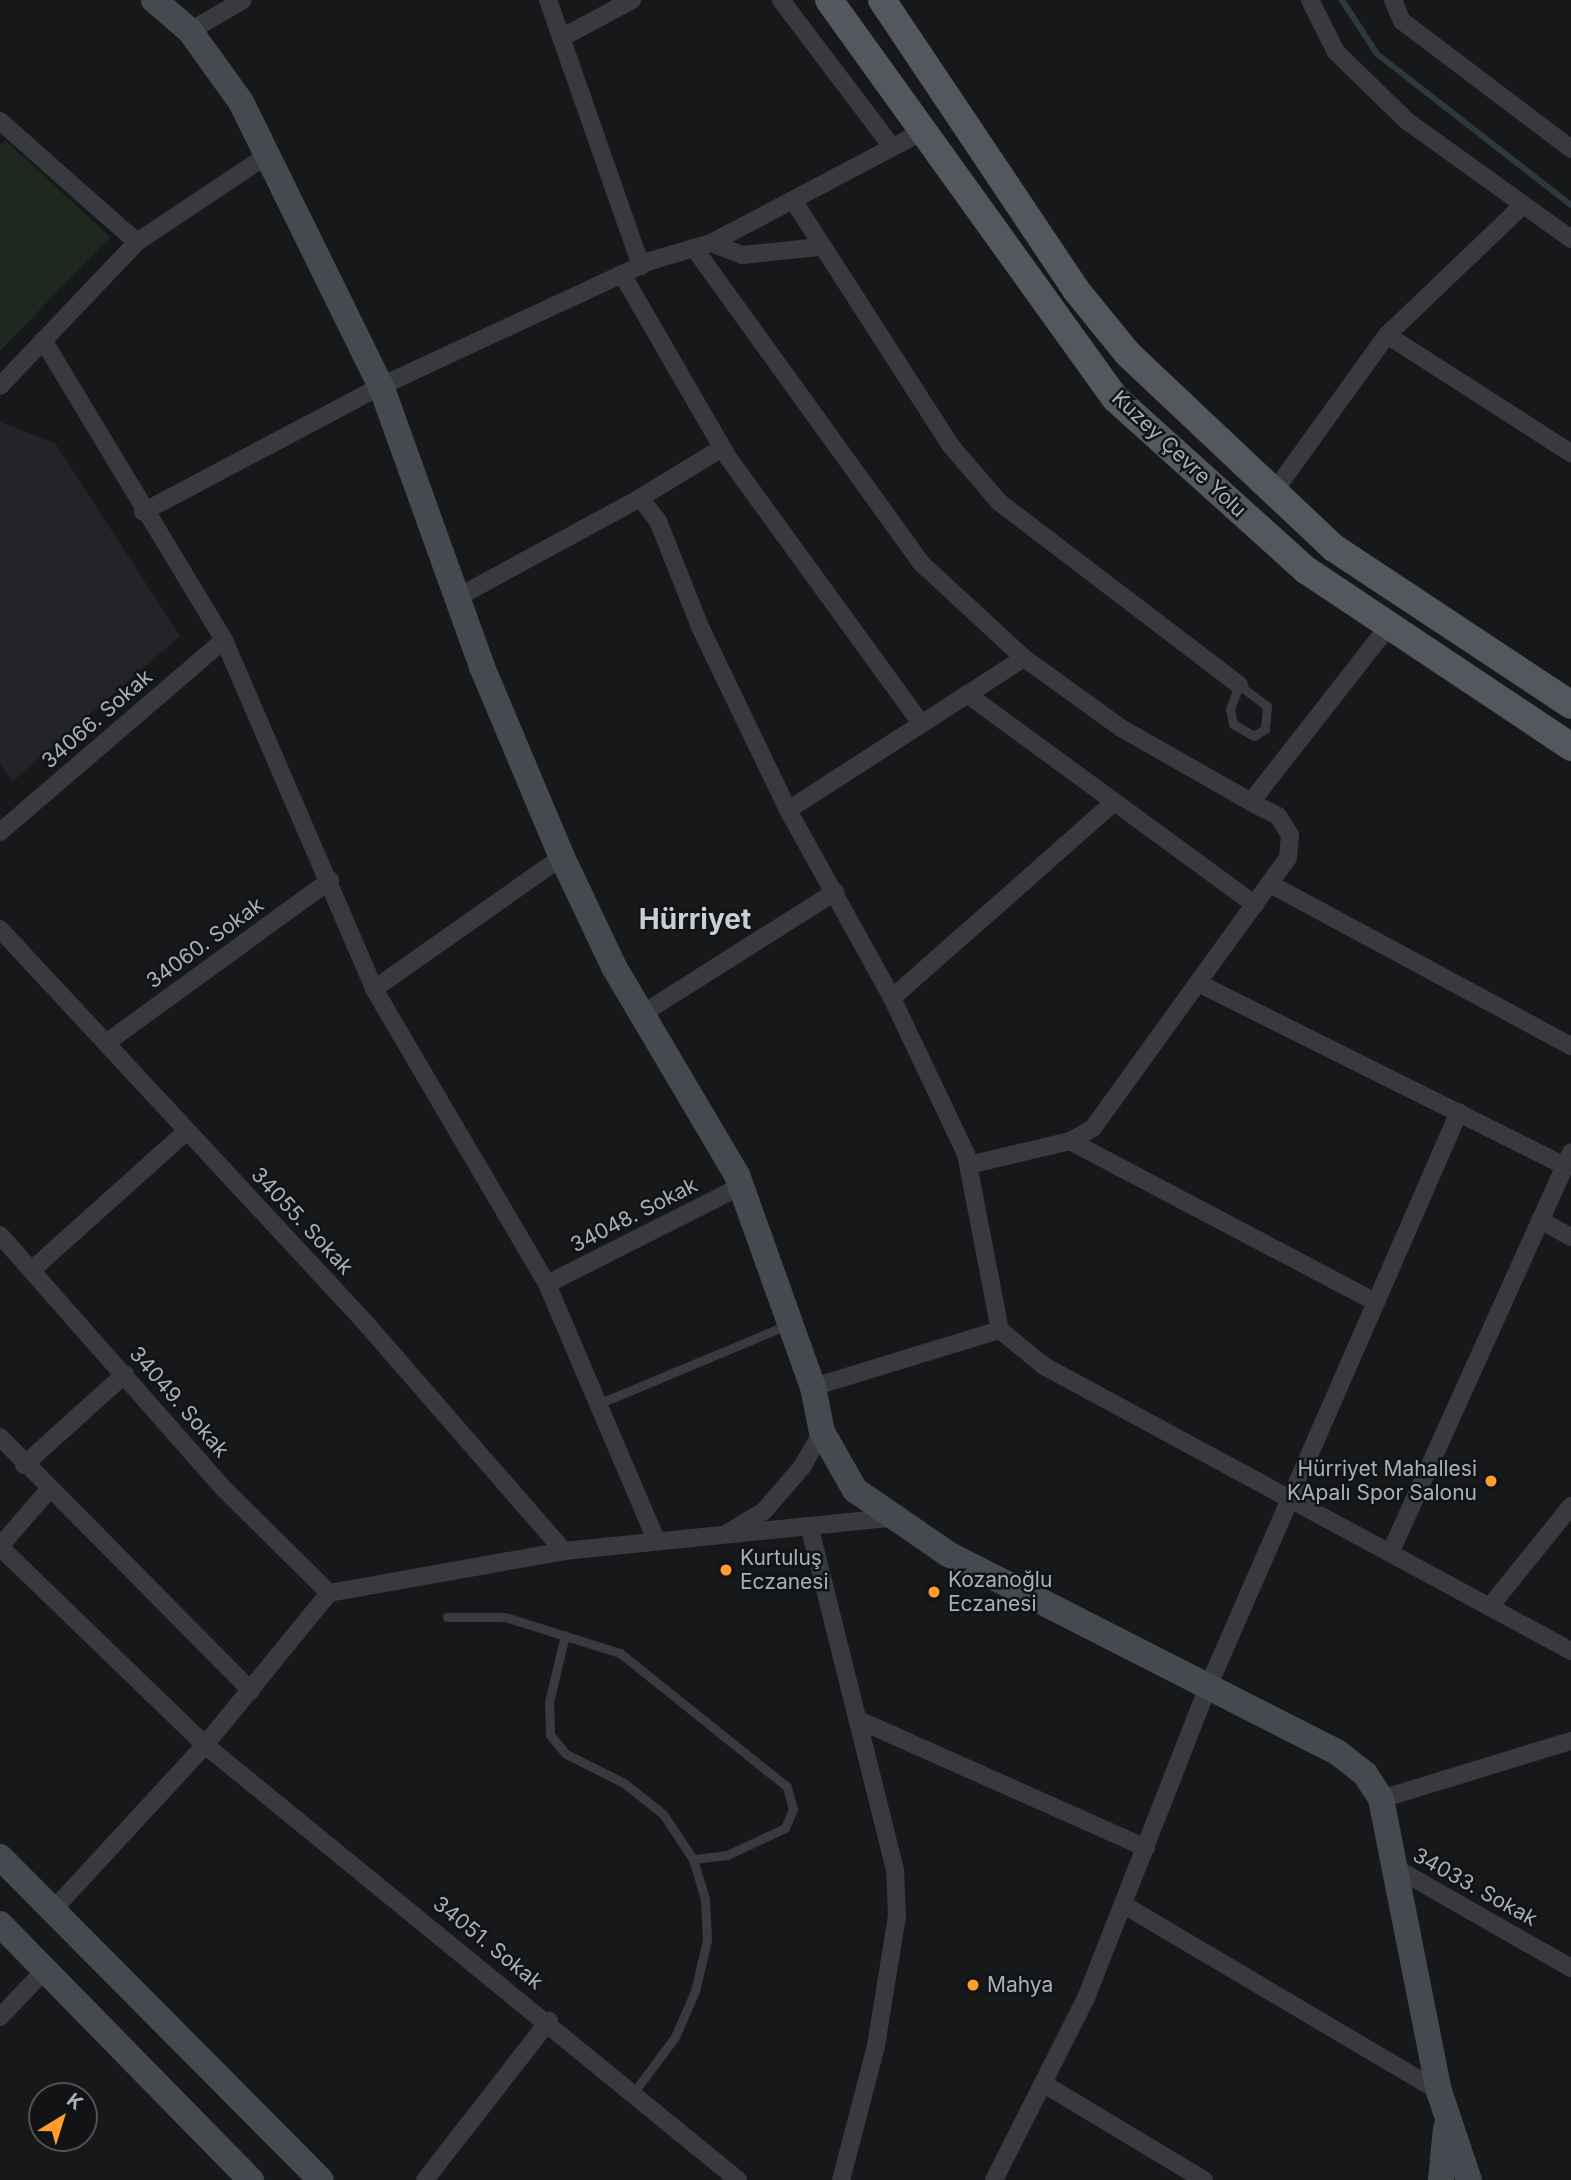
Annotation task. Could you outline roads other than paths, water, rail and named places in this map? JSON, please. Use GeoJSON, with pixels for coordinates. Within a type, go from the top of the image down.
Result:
{"type":"FeatureCollection","features":[{"type":"Feature","properties":{"kind":"main road","name":"Kuzey Çevre Yolu"},"geometry":{"type":"LineString","coordinates":[[829,0],[927,129],[1051,315],[1116,399],[1306,570],[1387,628],[1571,747]]}},
{"type":"Feature","properties":{"kind":"main road","name":"Kuzey Çevre Yolu"},"geometry":{"type":"LineString","coordinates":[[881,0],[1076,290],[1128,354],[1273,493],[1374,579],[1571,705]]}},
{"type":"Feature","properties":{"kind":"street"},"geometry":{"type":"LineString","coordinates":[[154,0],[190,32],[270,153],[381,386],[458,597],[562,857],[614,967],[645,1012],[741,1186],[813,1387],[822,1432],[855,1490],[888,1518],[1337,1752],[1365,1774],[1381,1799],[1439,2091],[1447,2122],[1469,2180]]}},
{"type":"Feature","properties":{"kind":"street"},"geometry":{"type":"LineString","coordinates":[[190,32],[243,0]]}},
{"type":"Feature","properties":{"kind":"street"},"geometry":{"type":"LineString","coordinates":[[548,0],[641,266]]}},
{"type":"Feature","properties":{"kind":"street"},"geometry":{"type":"LineString","coordinates":[[561,38],[632,0]]}},
{"type":"Feature","properties":{"kind":"street"},"geometry":{"type":"LineString","coordinates":[[781,0],[892,148]]}},
{"type":"Feature","properties":{"kind":"street"},"geometry":{"type":"LineString","coordinates":[[1310,0],[1336,51],[1407,121],[1571,239]]}},
{"type":"Feature","properties":{"kind":"street"},"geometry":{"type":"LineString","coordinates":[[1393,0],[1402,21],[1571,149]]}},
{"type":"Feature","properties":{"kind":"street"},"geometry":{"type":"LineString","coordinates":[[2,126],[137,242]]}},
{"type":"Feature","properties":{"kind":"street"},"geometry":{"type":"LineString","coordinates":[[143,512],[381,386],[622,274],[702,246],[927,129]]}},
{"type":"Feature","properties":{"kind":"street"},"geometry":{"type":"LineString","coordinates":[[0,386],[137,242],[270,153]]}},
{"type":"Feature","properties":{"kind":"street"},"geometry":{"type":"LineString","coordinates":[[793,200],[819,247],[951,446],[999,502],[1239,685]]}},
{"type":"Feature","properties":{"kind":"street"},"geometry":{"type":"LineString","coordinates":[[1273,493],[1387,335],[1523,205]]}},
{"type":"Feature","properties":{"kind":"street"},"geometry":{"type":"LineString","coordinates":[[702,246],[743,255],[819,247]]}},
{"type":"Feature","properties":{"kind":"street"},"geometry":{"type":"LineString","coordinates":[[702,246],[921,563],[1024,658],[1121,728],[1278,817],[1290,835],[1288,858],[1093,1128],[1070,1141],[970,1165]]}},
{"type":"Feature","properties":{"kind":"street"},"geometry":{"type":"LineString","coordinates":[[622,274],[722,448],[919,722]]}},
{"type":"Feature","properties":{"kind":"street"},"geometry":{"type":"LineString","coordinates":[[1387,335],[1571,453]]}},
{"type":"Feature","properties":{"kind":"street"},"geometry":{"type":"LineString","coordinates":[[43,340],[143,512],[224,640],[330,880],[374,989],[547,1284],[656,1540]]}},
{"type":"Feature","properties":{"kind":"street"},"geometry":{"type":"LineString","coordinates":[[458,597],[640,498],[722,448]]}},
{"type":"Feature","properties":{"kind":"street"},"geometry":{"type":"LineString","coordinates":[[640,498],[659,521],[701,629],[788,810],[892,998],[970,1165],[1000,1329],[1044,1366],[1392,1549],[1571,1651]]}},
{"type":"Feature","properties":{"kind":"street"},"geometry":{"type":"LineString","coordinates":[[1251,802],[1387,628]]}},
{"type":"Feature","properties":{"kind":"street","name":"34066. Sokak"},"geometry":{"type":"LineString","coordinates":[[0,832],[224,640]]}},
{"type":"Feature","properties":{"kind":"street"},"geometry":{"type":"LineString","coordinates":[[788,810],[919,722],[1024,658]]}},
{"type":"Feature","properties":{"kind":"street"},"geometry":{"type":"LineString","coordinates":[[967,694],[1255,905]]}},
{"type":"Feature","properties":{"kind":"street"},"geometry":{"type":"LineString","coordinates":[[892,998],[1114,802]]}},
{"type":"Feature","properties":{"kind":"street"},"geometry":{"type":"LineString","coordinates":[[374,989],[562,857]]}},
{"type":"Feature","properties":{"kind":"street","name":"34060. Sokak"},"geometry":{"type":"LineString","coordinates":[[106,1043],[330,880]]}},
{"type":"Feature","properties":{"kind":"street"},"geometry":{"type":"LineString","coordinates":[[1270,884],[1571,1046]]}},
{"type":"Feature","properties":{"kind":"street"},"geometry":{"type":"LineString","coordinates":[[645,1012],[835,892]]}},
{"type":"Feature","properties":{"kind":"street","name":"34055. Sokak"},"geometry":{"type":"LineString","coordinates":[[0,929],[187,1131],[564,1551]]}},
{"type":"Feature","properties":{"kind":"street"},"geometry":{"type":"LineString","coordinates":[[1198,983],[1458,1112],[1568,1159],[1392,1549]]}},
{"type":"Feature","properties":{"kind":"street"},"geometry":{"type":"LineString","coordinates":[[994,2180],[1044,2084],[1124,1905],[1208,1687],[1458,1112]]}},
{"type":"Feature","properties":{"kind":"street"},"geometry":{"type":"LineString","coordinates":[[33,1269],[187,1131]]}},
{"type":"Feature","properties":{"kind":"street"},"geometry":{"type":"LineString","coordinates":[[1070,1141],[1376,1302]]}},
{"type":"Feature","properties":{"kind":"street","name":"34048. Sokak"},"geometry":{"type":"LineString","coordinates":[[547,1284],[741,1186]]}},
{"type":"Feature","properties":{"kind":"street"},"geometry":{"type":"LineString","coordinates":[[1540,1220],[1571,1237]]}},
{"type":"Feature","properties":{"kind":"street","name":"34049. Sokak"},"geometry":{"type":"LineString","coordinates":[[0,1235],[33,1269],[222,1487],[329,1593]]}},
{"type":"Feature","properties":{"kind":"street"},"geometry":{"type":"LineString","coordinates":[[813,1387],[1000,1329]]}},
{"type":"Feature","properties":{"kind":"street"},"geometry":{"type":"LineString","coordinates":[[24,1465],[125,1374]]}},
{"type":"Feature","properties":{"kind":"street"},"geometry":{"type":"LineString","coordinates":[[719,1538],[764,1511],[802,1467],[822,1432]]}},
{"type":"Feature","properties":{"kind":"street"},"geometry":{"type":"LineString","coordinates":[[0,1437],[48,1491],[251,1691]]}},
{"type":"Feature","properties":{"kind":"street"},"geometry":{"type":"LineString","coordinates":[[0,1546],[48,1491]]}},
{"type":"Feature","properties":{"kind":"street"},"geometry":{"type":"LineString","coordinates":[[1492,1604],[1571,1506]]}},
{"type":"Feature","properties":{"kind":"street"},"geometry":{"type":"LineString","coordinates":[[52,1911],[205,1745],[329,1593],[564,1551],[656,1540],[719,1538],[888,1518]]}},
{"type":"Feature","properties":{"kind":"street"},"geometry":{"type":"LineString","coordinates":[[810,1528],[885,1811],[897,1916],[876,2046],[841,2180]]}},
{"type":"Feature","properties":{"kind":"street","name":"34051. Sokak"},"geometry":{"type":"LineString","coordinates":[[0,1546],[205,1745],[548,2021],[738,2180]]}},
{"type":"Feature","properties":{"kind":"street"},"geometry":{"type":"LineString","coordinates":[[861,1721],[1146,1847]]}},
{"type":"Feature","properties":{"kind":"street"},"geometry":{"type":"LineString","coordinates":[[1381,1799],[1571,1741]]}},
{"type":"Feature","properties":{"kind":"street"},"geometry":{"type":"LineString","coordinates":[[0,1857],[321,2180]]}},
{"type":"Feature","properties":{"kind":"street","name":"34033. Sokak"},"geometry":{"type":"LineString","coordinates":[[1394,1867],[1571,1968]]}},
{"type":"Feature","properties":{"kind":"street"},"geometry":{"type":"LineString","coordinates":[[1124,1905],[1439,2091]]}},
{"type":"Feature","properties":{"kind":"street"},"geometry":{"type":"LineString","coordinates":[[0,1924],[251,2180]]}},
{"type":"Feature","properties":{"kind":"street"},"geometry":{"type":"LineString","coordinates":[[0,2018],[44,1971]]}},
{"type":"Feature","properties":{"kind":"street"},"geometry":{"type":"LineString","coordinates":[[425,2180],[548,2021]]}},
{"type":"Feature","properties":{"kind":"street"},"geometry":{"type":"LineString","coordinates":[[1044,2084],[1203,2180]]}},
{"type":"Feature","properties":{"kind":"street"},"geometry":{"type":"LineString","coordinates":[[1441,2180],[1447,2122]]}},
{"type":"Feature","properties":{"kind":"lane"},"geometry":{"type":"LineString","coordinates":[[1239,685],[1267,706],[1265,729],[1254,736],[1233,724],[1239,685]]}},
{"type":"Feature","properties":{"kind":"lane"},"geometry":{"type":"LineString","coordinates":[[598,1404],[790,1323]]}},
{"type":"Feature","properties":{"kind":"lane"},"geometry":{"type":"LineString","coordinates":[[447,1617],[505,1617],[620,1653],[787,1787],[793,1809],[785,1828],[727,1855],[693,1859]]}},
{"type":"Feature","properties":{"kind":"lane"},"geometry":{"type":"LineString","coordinates":[[565,1635],[549,1702],[550,1735],[566,1754],[624,1783],[663,1814],[693,1859],[707,1940],[695,1992],[675,2037],[634,2092]]}},
{"type":"Feature","properties":{"kind":"waterway"},"geometry":{"type":"LineString","coordinates":[[1342,0],[1377,54],[1571,205]]}},
{"type":"Feature","properties":{"kind":"place","name":"Hürriyet Mahallesi KApalı Spor Salonu"},"geometry":{"type":"Point","coordinates":[1491,1481]}},
{"type":"Feature","properties":{"kind":"place","name":"Kurtuluş Eczanesi"},"geometry":{"type":"Point","coordinates":[726,1570]}},
{"type":"Feature","properties":{"kind":"place","name":"Kozanoğlu Eczanesi"},"geometry":{"type":"Point","coordinates":[934,1592]}},
{"type":"Feature","properties":{"kind":"place","name":"Mahya"},"geometry":{"type":"Point","coordinates":[973,1985]}},
{"type":"Feature","properties":{"kind":"district","name":"Hürriyet"},"geometry":{"type":"Point","coordinates":[695,919]}}]}
